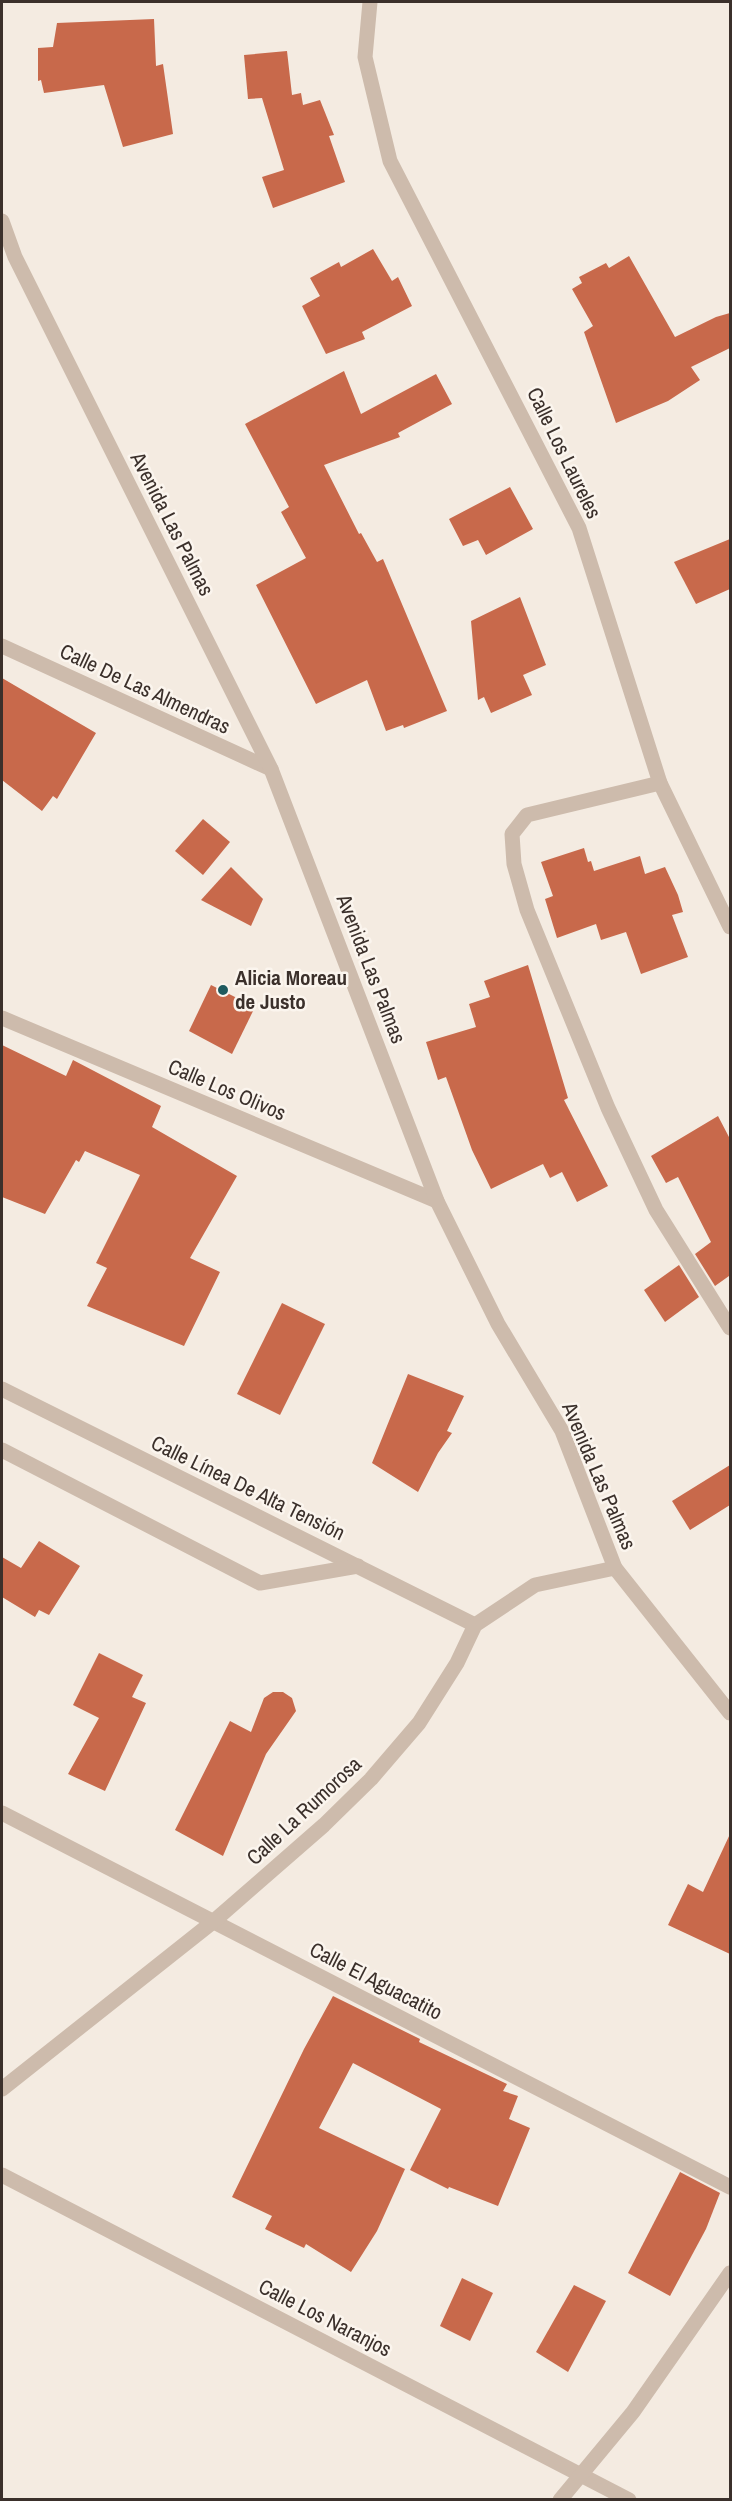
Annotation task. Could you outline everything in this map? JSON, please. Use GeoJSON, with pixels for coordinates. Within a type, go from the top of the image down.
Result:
{"type":"FeatureCollection","features":[{"type":"Feature","properties":{"kind":"street","name":"Calle Los Laureles"},"geometry":{"type":"LineString","coordinates":[[370,2],[365,57],[390,161],[579,528],[660,783],[730,927]]}},
{"type":"Feature","properties":{"kind":"street","name":"Avenida Las Palmas"},"geometry":{"type":"LineString","coordinates":[[2,220],[15,257],[271,770],[437,1201],[498,1324],[562,1431],[615,1568],[730,1713]]}},
{"type":"Feature","properties":{"kind":"street","name":"Calle De Las Almendras"},"geometry":{"type":"LineString","coordinates":[[2,646],[271,770]]}},
{"type":"Feature","properties":{"kind":"street"},"geometry":{"type":"LineString","coordinates":[[660,783],[527,815],[512,834],[514,864],[527,910],[612,1118],[656,1210],[730,1328]]}},
{"type":"Feature","properties":{"kind":"street","name":"Calle Los Olivos"},"geometry":{"type":"LineString","coordinates":[[2,1018],[437,1201]]}},
{"type":"Feature","properties":{"kind":"street","name":"Calle Línea De Alta Tensión"},"geometry":{"type":"LineString","coordinates":[[2,1389],[475,1624]]}},
{"type":"Feature","properties":{"kind":"street"},"geometry":{"type":"LineString","coordinates":[[2,1450],[260,1583],[358,1566]]}},
{"type":"Feature","properties":{"kind":"street"},"geometry":{"type":"LineString","coordinates":[[475,1624],[535,1585],[615,1568]]}},
{"type":"Feature","properties":{"kind":"street","name":"Calle La Rumorosa"},"geometry":{"type":"LineString","coordinates":[[2,2089],[214,1921],[324,1824],[370,1779],[419,1723],[457,1663],[475,1624]]}},
{"type":"Feature","properties":{"kind":"street","name":"Calle El Aguacatito"},"geometry":{"type":"LineString","coordinates":[[2,1813],[730,2187]]}},
{"type":"Feature","properties":{"kind":"street","name":"Calle Los Naranjos"},"geometry":{"type":"LineString","coordinates":[[2,2175],[629,2499]]}},
{"type":"Feature","properties":{"kind":"street"},"geometry":{"type":"LineString","coordinates":[[560,2499],[633,2412],[730,2273]]}},
{"type":"Feature","properties":{"kind":"building"},"geometry":{"type":"Polygon","coordinates":[[[154,19],[156,66],[163,64],[173,134],[123,147],[104,85],[44,93],[41,80],[38,81],[38,48],[53,47],[57,23],[154,19]]]}},
{"type":"Feature","properties":{"kind":"building"},"geometry":{"type":"Polygon","coordinates":[[[287,51],[292,95],[301,93],[303,105],[320,100],[334,135],[329,136],[345,182],[273,208],[262,177],[284,170],[262,98],[248,99],[244,55],[287,51]]]}},
{"type":"Feature","properties":{"kind":"building"},"geometry":{"type":"Polygon","coordinates":[[[373,249],[392,281],[398,277],[412,306],[362,332],[365,339],[326,354],[302,306],[320,296],[310,278],[339,262],[341,267],[373,249]]]}},
{"type":"Feature","properties":{"kind":"building"},"geometry":{"type":"Polygon","coordinates":[[[629,256],[675,337],[716,317],[730,313],[730,348],[691,367],[700,380],[668,401],[616,423],[584,332],[593,326],[572,289],[582,283],[579,277],[606,263],[609,268],[629,256]]]}},
{"type":"Feature","properties":{"kind":"building"},"geometry":{"type":"Polygon","coordinates":[[[344,371],[361,414],[436,374],[452,404],[398,433],[400,437],[324,465],[359,534],[361,533],[377,562],[383,559],[447,711],[404,728],[403,725],[386,731],[367,680],[316,704],[256,585],[306,558],[281,512],[289,507],[245,424],[344,371]]]}},
{"type":"Feature","properties":{"kind":"building"},"geometry":{"type":"Polygon","coordinates":[[[510,487],[533,529],[486,555],[478,540],[463,546],[449,519],[510,487]]]}},
{"type":"Feature","properties":{"kind":"building"},"geometry":{"type":"Polygon","coordinates":[[[730,539],[730,589],[696,604],[674,562],[730,539]]]}},
{"type":"Feature","properties":{"kind":"building"},"geometry":{"type":"Polygon","coordinates":[[[520,597],[546,665],[523,675],[532,695],[491,713],[484,697],[478,700],[471,621],[520,597]]]}},
{"type":"Feature","properties":{"kind":"building"},"geometry":{"type":"Polygon","coordinates":[[[2,678],[96,733],[57,799],[53,796],[42,811],[2,780],[2,678]]]}},
{"type":"Feature","properties":{"kind":"building"},"geometry":{"type":"Polygon","coordinates":[[[203,819],[230,842],[203,875],[175,851],[203,819]]]}},
{"type":"Feature","properties":{"kind":"building"},"geometry":{"type":"Polygon","coordinates":[[[584,848],[588,862],[591,861],[594,871],[640,856],[645,874],[665,867],[683,912],[672,915],[688,957],[641,974],[626,932],[601,940],[596,924],[557,938],[545,899],[553,896],[541,862],[584,848]]]}},
{"type":"Feature","properties":{"kind":"building"},"geometry":{"type":"Polygon","coordinates":[[[231,867],[263,899],[251,926],[201,900],[231,867]]]}},
{"type":"Feature","properties":{"kind":"building"},"geometry":{"type":"Polygon","coordinates":[[[528,965],[568,1098],[564,1100],[608,1186],[577,1202],[562,1172],[550,1178],[543,1164],[491,1189],[472,1150],[446,1077],[438,1080],[426,1042],[476,1027],[469,1004],[490,997],[484,981],[528,965]]]}},
{"type":"Feature","properties":{"kind":"building"},"geometry":{"type":"Polygon","coordinates":[[[211,985],[255,1007],[232,1054],[189,1031],[211,985]]]}},
{"type":"Feature","properties":{"kind":"building"},"geometry":{"type":"Polygon","coordinates":[[[2,1045],[66,1076],[73,1060],[161,1106],[152,1127],[237,1176],[190,1258],[220,1272],[184,1346],[87,1306],[107,1268],[96,1263],[140,1175],[85,1151],[79,1162],[76,1160],[45,1214],[2,1197],[2,1045]]]}},
{"type":"Feature","properties":{"kind":"building"},"geometry":{"type":"Polygon","coordinates":[[[718,1116],[730,1139],[730,1280],[729,1276],[715,1286],[695,1254],[711,1242],[678,1177],[666,1183],[651,1156],[718,1116]]]}},
{"type":"Feature","properties":{"kind":"building"},"geometry":{"type":"Polygon","coordinates":[[[679,1265],[699,1297],[665,1322],[644,1290],[679,1265]]]}},
{"type":"Feature","properties":{"kind":"building"},"geometry":{"type":"Polygon","coordinates":[[[282,1303],[325,1324],[280,1415],[237,1394],[282,1303]]]}},
{"type":"Feature","properties":{"kind":"building"},"geometry":{"type":"Polygon","coordinates":[[[408,1374],[464,1396],[447,1431],[452,1433],[438,1453],[418,1492],[372,1463],[408,1374]]]}},
{"type":"Feature","properties":{"kind":"building"},"geometry":{"type":"Polygon","coordinates":[[[730,1465],[730,1505],[690,1530],[672,1501],[730,1465]]]}},
{"type":"Feature","properties":{"kind":"building"},"geometry":{"type":"Polygon","coordinates":[[[39,1541],[80,1566],[49,1615],[39,1610],[35,1617],[2,1597],[2,1557],[21,1568],[39,1541]]]}},
{"type":"Feature","properties":{"kind":"building"},"geometry":{"type":"Polygon","coordinates":[[[99,1653],[143,1675],[132,1697],[146,1703],[105,1791],[68,1774],[99,1718],[73,1705],[99,1653]]]}},
{"type":"Feature","properties":{"kind":"building"},"geometry":{"type":"Polygon","coordinates":[[[273,1692],[283,1692],[292,1698],[296,1711],[266,1754],[223,1856],[175,1830],[230,1721],[251,1732],[264,1698],[273,1692]]]}},
{"type":"Feature","properties":{"kind":"building"},"geometry":{"type":"Polygon","coordinates":[[[730,1834],[730,1954],[668,1925],[688,1884],[703,1892],[730,1834]]]}},
{"type":"Feature","properties":{"kind":"building"},"geometry":{"type":"Polygon","coordinates":[[[333,1996],[420,2039],[419,2042],[507,2084],[503,2091],[518,2096],[509,2119],[530,2128],[498,2206],[449,2187],[448,2189],[410,2170],[441,2109],[353,2063],[319,2128],[405,2169],[377,2231],[351,2272],[306,2244],[304,2248],[265,2229],[272,2216],[232,2197],[304,2049],[333,1996]]]}},
{"type":"Feature","properties":{"kind":"building"},"geometry":{"type":"Polygon","coordinates":[[[680,2172],[720,2193],[706,2229],[670,2296],[628,2273],[680,2172]]]}},
{"type":"Feature","properties":{"kind":"building"},"geometry":{"type":"Polygon","coordinates":[[[462,2278],[493,2293],[470,2341],[440,2326],[462,2278]]]}},
{"type":"Feature","properties":{"kind":"building"},"geometry":{"type":"Polygon","coordinates":[[[574,2285],[606,2301],[568,2372],[536,2352],[574,2285]]]}},
{"type":"Feature","properties":{"kind":"place","name":"Alicia Moreau de Justo"},"geometry":{"type":"Point","coordinates":[223,990]}}]}
